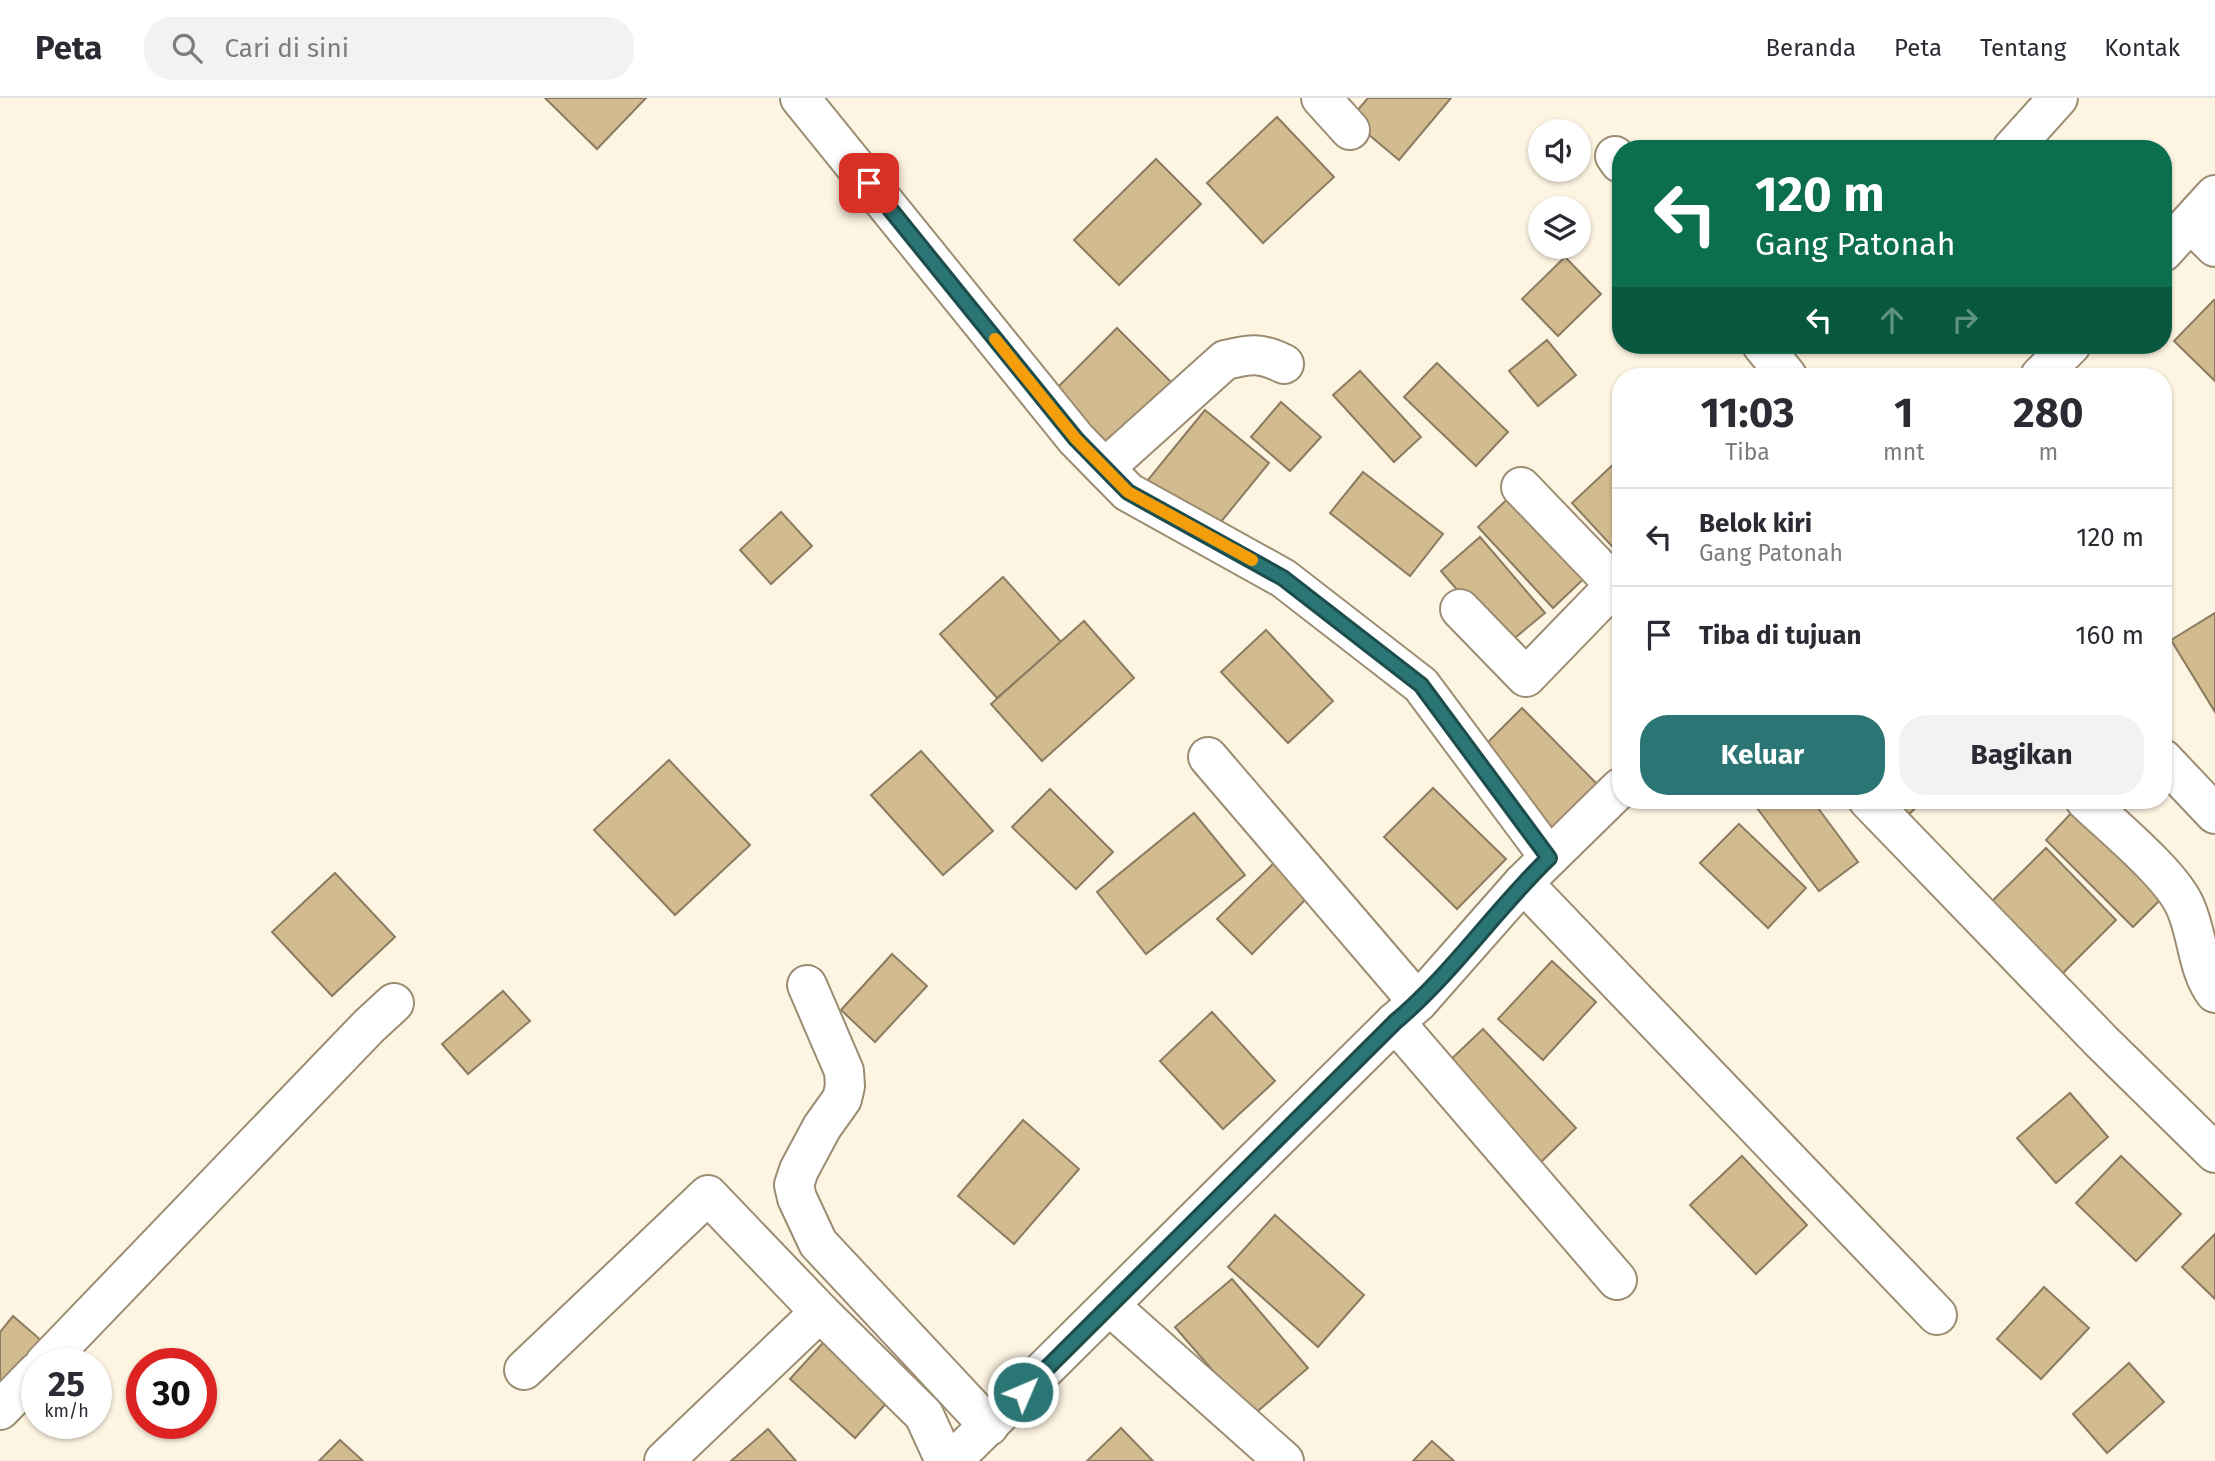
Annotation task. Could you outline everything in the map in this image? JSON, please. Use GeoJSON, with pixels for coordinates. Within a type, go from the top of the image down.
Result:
{"type":"FeatureCollection","features":[{"type":"Feature","properties":{"kind":"street"},"geometry":{"type":"LineString","coordinates":[[800,98],[1076,439],[1128,492],[1283,578],[1421,685],[1536,870],[1937,1315]]}},
{"type":"Feature","properties":{"kind":"street"},"geometry":{"type":"LineString","coordinates":[[1321,98],[1350,130]]}},
{"type":"Feature","properties":{"kind":"street"},"geometry":{"type":"LineString","coordinates":[[2020,140],[2058,98]]}},
{"type":"Feature","properties":{"kind":"street"},"geometry":{"type":"LineString","coordinates":[[2172,245],[2207,222]]}},
{"type":"Feature","properties":{"kind":"street"},"geometry":{"type":"LineString","coordinates":[[1105,468],[1226,360],[1250,354],[1267,356],[1284,364]]}},
{"type":"Feature","properties":{"kind":"street"},"geometry":{"type":"LineString","coordinates":[[1769,354],[1781,368]]}},
{"type":"Feature","properties":{"kind":"street"},"geometry":{"type":"LineString","coordinates":[[2048,368],[2062,354]]}},
{"type":"Feature","properties":{"kind":"street"},"geometry":{"type":"LineString","coordinates":[[1521,487],[1612,581]]}},
{"type":"Feature","properties":{"kind":"street"},"geometry":{"type":"LineString","coordinates":[[1460,610],[1526,677],[1612,593]]}},
{"type":"Feature","properties":{"kind":"street"},"geometry":{"type":"LineString","coordinates":[[1208,757],[1616,1280]]}},
{"type":"Feature","properties":{"kind":"street"},"geometry":{"type":"LineString","coordinates":[[2172,769],[2215,814]]}},
{"type":"Feature","properties":{"kind":"street"},"geometry":{"type":"LineString","coordinates":[[952,1461],[1406,1012],[1536,870],[1612,796]]}},
{"type":"Feature","properties":{"kind":"street"},"geometry":{"type":"LineString","coordinates":[[1877,809],[2102,1042],[2215,1153]]}},
{"type":"Feature","properties":{"kind":"street"},"geometry":{"type":"LineString","coordinates":[[2094,809],[2177,891],[2190,918],[2208,984],[2215,993]]}},
{"type":"Feature","properties":{"kind":"street"},"geometry":{"type":"LineString","coordinates":[[807,985],[844,1071],[845,1086],[842,1099],[822,1127],[799,1170],[794,1185],[797,1198],[818,1243],[989,1426]]}},
{"type":"Feature","properties":{"kind":"street"},"geometry":{"type":"LineString","coordinates":[[59,1348],[394,1003]]}},
{"type":"Feature","properties":{"kind":"street"},"geometry":{"type":"LineString","coordinates":[[524,1370],[708,1195],[924,1415],[945,1461]]}},
{"type":"Feature","properties":{"kind":"street"},"geometry":{"type":"LineString","coordinates":[[1110,1306],[1284,1461]]}},
{"type":"Feature","properties":{"kind":"street"},"geometry":{"type":"LineString","coordinates":[[664,1461],[820,1312]]}},
{"type":"Feature","properties":{"kind":"street"},"geometry":{"type":"LineString","coordinates":[[0,1410],[21,1388]]}},
{"type":"Feature","properties":{"kind":"building"},"geometry":{"type":"Polygon","coordinates":[[[545,98],[646,98],[597,149],[545,98]]]}},
{"type":"Feature","properties":{"kind":"building"},"geometry":{"type":"Polygon","coordinates":[[[1368,98],[1451,98],[1399,160],[1350,119],[1368,98]]]}},
{"type":"Feature","properties":{"kind":"building"},"geometry":{"type":"Polygon","coordinates":[[[1277,117],[1334,177],[1263,243],[1207,183],[1277,117]]]}},
{"type":"Feature","properties":{"kind":"building"},"geometry":{"type":"Polygon","coordinates":[[[1156,159],[1201,204],[1119,285],[1074,240],[1156,159]]]}},
{"type":"Feature","properties":{"kind":"building"},"geometry":{"type":"Polygon","coordinates":[[[1563,259],[1567,259],[1601,294],[1558,336],[1522,299],[1563,259]]]}},
{"type":"Feature","properties":{"kind":"building"},"geometry":{"type":"Polygon","coordinates":[[[2215,301],[2215,381],[2174,341],[2215,301]]]}},
{"type":"Feature","properties":{"kind":"building"},"geometry":{"type":"Polygon","coordinates":[[[1117,328],[1175,386],[1106,455],[1049,396],[1117,328]]]}},
{"type":"Feature","properties":{"kind":"building"},"geometry":{"type":"Polygon","coordinates":[[[1547,340],[1576,375],[1538,406],[1509,371],[1547,340]]]}},
{"type":"Feature","properties":{"kind":"building"},"geometry":{"type":"Polygon","coordinates":[[[1437,363],[1508,432],[1476,466],[1404,397],[1437,363]]]}},
{"type":"Feature","properties":{"kind":"building"},"geometry":{"type":"Polygon","coordinates":[[[1360,371],[1421,437],[1394,462],[1333,395],[1360,371]]]}},
{"type":"Feature","properties":{"kind":"building"},"geometry":{"type":"Polygon","coordinates":[[[1281,402],[1321,437],[1290,471],[1251,437],[1281,402]]]}},
{"type":"Feature","properties":{"kind":"building"},"geometry":{"type":"Polygon","coordinates":[[[1205,410],[1269,463],[1211,534],[1147,481],[1205,410]]]}},
{"type":"Feature","properties":{"kind":"building"},"geometry":{"type":"Polygon","coordinates":[[[1612,466],[1612,546],[1572,503],[1612,466]]]}},
{"type":"Feature","properties":{"kind":"building"},"geometry":{"type":"Polygon","coordinates":[[[1363,472],[1443,534],[1410,576],[1330,513],[1363,472]]]}},
{"type":"Feature","properties":{"kind":"building"},"geometry":{"type":"Polygon","coordinates":[[[1517,490],[1593,570],[1553,608],[1478,527],[1517,490]]]}},
{"type":"Feature","properties":{"kind":"building"},"geometry":{"type":"Polygon","coordinates":[[[781,512],[812,546],[771,584],[740,550],[781,512]]]}},
{"type":"Feature","properties":{"kind":"building"},"geometry":{"type":"Polygon","coordinates":[[[1480,537],[1545,613],[1505,646],[1441,571],[1480,537]]]}},
{"type":"Feature","properties":{"kind":"building"},"geometry":{"type":"Polygon","coordinates":[[[1003,577],[1061,642],[997,698],[940,634],[1003,577]]]}},
{"type":"Feature","properties":{"kind":"building"},"geometry":{"type":"Polygon","coordinates":[[[2215,613],[2215,712],[2172,642],[2215,613]]]}},
{"type":"Feature","properties":{"kind":"building"},"geometry":{"type":"Polygon","coordinates":[[[1084,621],[1134,678],[1042,761],[991,704],[1084,621]]]}},
{"type":"Feature","properties":{"kind":"building"},"geometry":{"type":"Polygon","coordinates":[[[1266,630],[1333,701],[1288,743],[1221,672],[1266,630]]]}},
{"type":"Feature","properties":{"kind":"building"},"geometry":{"type":"Polygon","coordinates":[[[1522,708],[1598,785],[1554,829],[1477,753],[1522,708]]]}},
{"type":"Feature","properties":{"kind":"building"},"geometry":{"type":"Polygon","coordinates":[[[921,751],[993,831],[943,875],[871,795],[921,751]]]}},
{"type":"Feature","properties":{"kind":"building"},"geometry":{"type":"Polygon","coordinates":[[[669,760],[750,845],[675,915],[594,830],[669,760]]]}},
{"type":"Feature","properties":{"kind":"building"},"geometry":{"type":"Polygon","coordinates":[[[1433,788],[1506,859],[1457,909],[1384,837],[1433,788]]]}},
{"type":"Feature","properties":{"kind":"building"},"geometry":{"type":"Polygon","coordinates":[[[1050,789],[1113,852],[1076,889],[1012,827],[1050,789]]]}},
{"type":"Feature","properties":{"kind":"building"},"geometry":{"type":"Polygon","coordinates":[[[1758,809],[1819,809],[1858,862],[1819,891],[1758,809]]]}},
{"type":"Feature","properties":{"kind":"building"},"geometry":{"type":"Polygon","coordinates":[[[1896,809],[1914,809],[1905,818],[1896,809]]]}},
{"type":"Feature","properties":{"kind":"building"},"geometry":{"type":"Polygon","coordinates":[[[2075,809],[2164,896],[2133,927],[2046,840],[2075,809]]]}},
{"type":"Feature","properties":{"kind":"building"},"geometry":{"type":"Polygon","coordinates":[[[1194,813],[1245,875],[1146,954],[1097,892],[1194,813]]]}},
{"type":"Feature","properties":{"kind":"building"},"geometry":{"type":"Polygon","coordinates":[[[1739,824],[1806,888],[1768,928],[1700,863],[1739,824]]]}},
{"type":"Feature","properties":{"kind":"building"},"geometry":{"type":"Polygon","coordinates":[[[2046,848],[2116,920],[2056,980],[1985,908],[2046,848]]]}},
{"type":"Feature","properties":{"kind":"building"},"geometry":{"type":"Polygon","coordinates":[[[1275,862],[1309,896],[1252,954],[1217,919],[1275,862]]]}},
{"type":"Feature","properties":{"kind":"building"},"geometry":{"type":"Polygon","coordinates":[[[335,873],[395,937],[332,996],[272,932],[335,873]]]}},
{"type":"Feature","properties":{"kind":"building"},"geometry":{"type":"Polygon","coordinates":[[[892,954],[927,986],[875,1042],[841,1010],[892,954]]]}},
{"type":"Feature","properties":{"kind":"building"},"geometry":{"type":"Polygon","coordinates":[[[1552,961],[1596,1002],[1543,1060],[1498,1019],[1552,961]]]}},
{"type":"Feature","properties":{"kind":"building"},"geometry":{"type":"Polygon","coordinates":[[[503,991],[530,1021],[468,1074],[442,1044],[503,991]]]}},
{"type":"Feature","properties":{"kind":"building"},"geometry":{"type":"Polygon","coordinates":[[[1212,1012],[1275,1081],[1223,1129],[1160,1061],[1212,1012]]]}},
{"type":"Feature","properties":{"kind":"building"},"geometry":{"type":"Polygon","coordinates":[[[1483,1029],[1576,1128],[1540,1163],[1446,1064],[1483,1029]]]}},
{"type":"Feature","properties":{"kind":"building"},"geometry":{"type":"Polygon","coordinates":[[[2070,1093],[2108,1137],[2056,1183],[2017,1138],[2070,1093]]]}},
{"type":"Feature","properties":{"kind":"building"},"geometry":{"type":"Polygon","coordinates":[[[1023,1120],[1079,1169],[1014,1244],[958,1196],[1023,1120]]]}},
{"type":"Feature","properties":{"kind":"building"},"geometry":{"type":"Polygon","coordinates":[[[1742,1156],[1807,1225],[1756,1274],[1690,1205],[1742,1156]]]}},
{"type":"Feature","properties":{"kind":"building"},"geometry":{"type":"Polygon","coordinates":[[[2121,1156],[2181,1214],[2136,1261],[2076,1203],[2121,1156]]]}},
{"type":"Feature","properties":{"kind":"building"},"geometry":{"type":"Polygon","coordinates":[[[1275,1215],[1364,1295],[1318,1347],[1228,1267],[1275,1215]]]}},
{"type":"Feature","properties":{"kind":"building"},"geometry":{"type":"Polygon","coordinates":[[[2215,1234],[2215,1299],[2182,1267],[2215,1234]]]}},
{"type":"Feature","properties":{"kind":"building"},"geometry":{"type":"Polygon","coordinates":[[[1232,1279],[1308,1368],[1252,1416],[1175,1327],[1232,1279]]]}},
{"type":"Feature","properties":{"kind":"building"},"geometry":{"type":"Polygon","coordinates":[[[2044,1287],[2089,1328],[2041,1379],[1997,1339],[2044,1287]]]}},
{"type":"Feature","properties":{"kind":"building"},"geometry":{"type":"Polygon","coordinates":[[[13,1316],[42,1341],[36,1348],[21,1348],[21,1366],[0,1391],[0,1332],[13,1316]]]}},
{"type":"Feature","properties":{"kind":"building"},"geometry":{"type":"Polygon","coordinates":[[[843,1321],[908,1379],[855,1438],[790,1379],[843,1321]]]}},
{"type":"Feature","properties":{"kind":"building"},"geometry":{"type":"Polygon","coordinates":[[[2129,1363],[2164,1402],[2107,1453],[2073,1414],[2129,1363]]]}},
{"type":"Feature","properties":{"kind":"building"},"geometry":{"type":"Polygon","coordinates":[[[1121,1428],[1153,1461],[1087,1461],[1121,1428]]]}},
{"type":"Feature","properties":{"kind":"building"},"geometry":{"type":"Polygon","coordinates":[[[768,1429],[796,1461],[731,1461],[768,1429]]]}},
{"type":"Feature","properties":{"kind":"building"},"geometry":{"type":"Polygon","coordinates":[[[340,1440],[363,1461],[319,1461],[340,1440]]]}},
{"type":"Feature","properties":{"kind":"building"},"geometry":{"type":"Polygon","coordinates":[[[1432,1441],[1454,1461],[1413,1461],[1432,1441]]]}},
{"type":"Feature","properties":{"kind":"slow traffic"},"geometry":{"type":"LineString","coordinates":[[995,339],[1076,439],[1128,492],[1252,560]]}},
{"type":"Feature","properties":{"kind":"route"},"geometry":{"type":"LineString","coordinates":[[869,183],[1076,439],[1128,492],[1283,578],[1421,685],[1549,858],[1523,883],[1418,1002],[1023,1392]]}}]}
